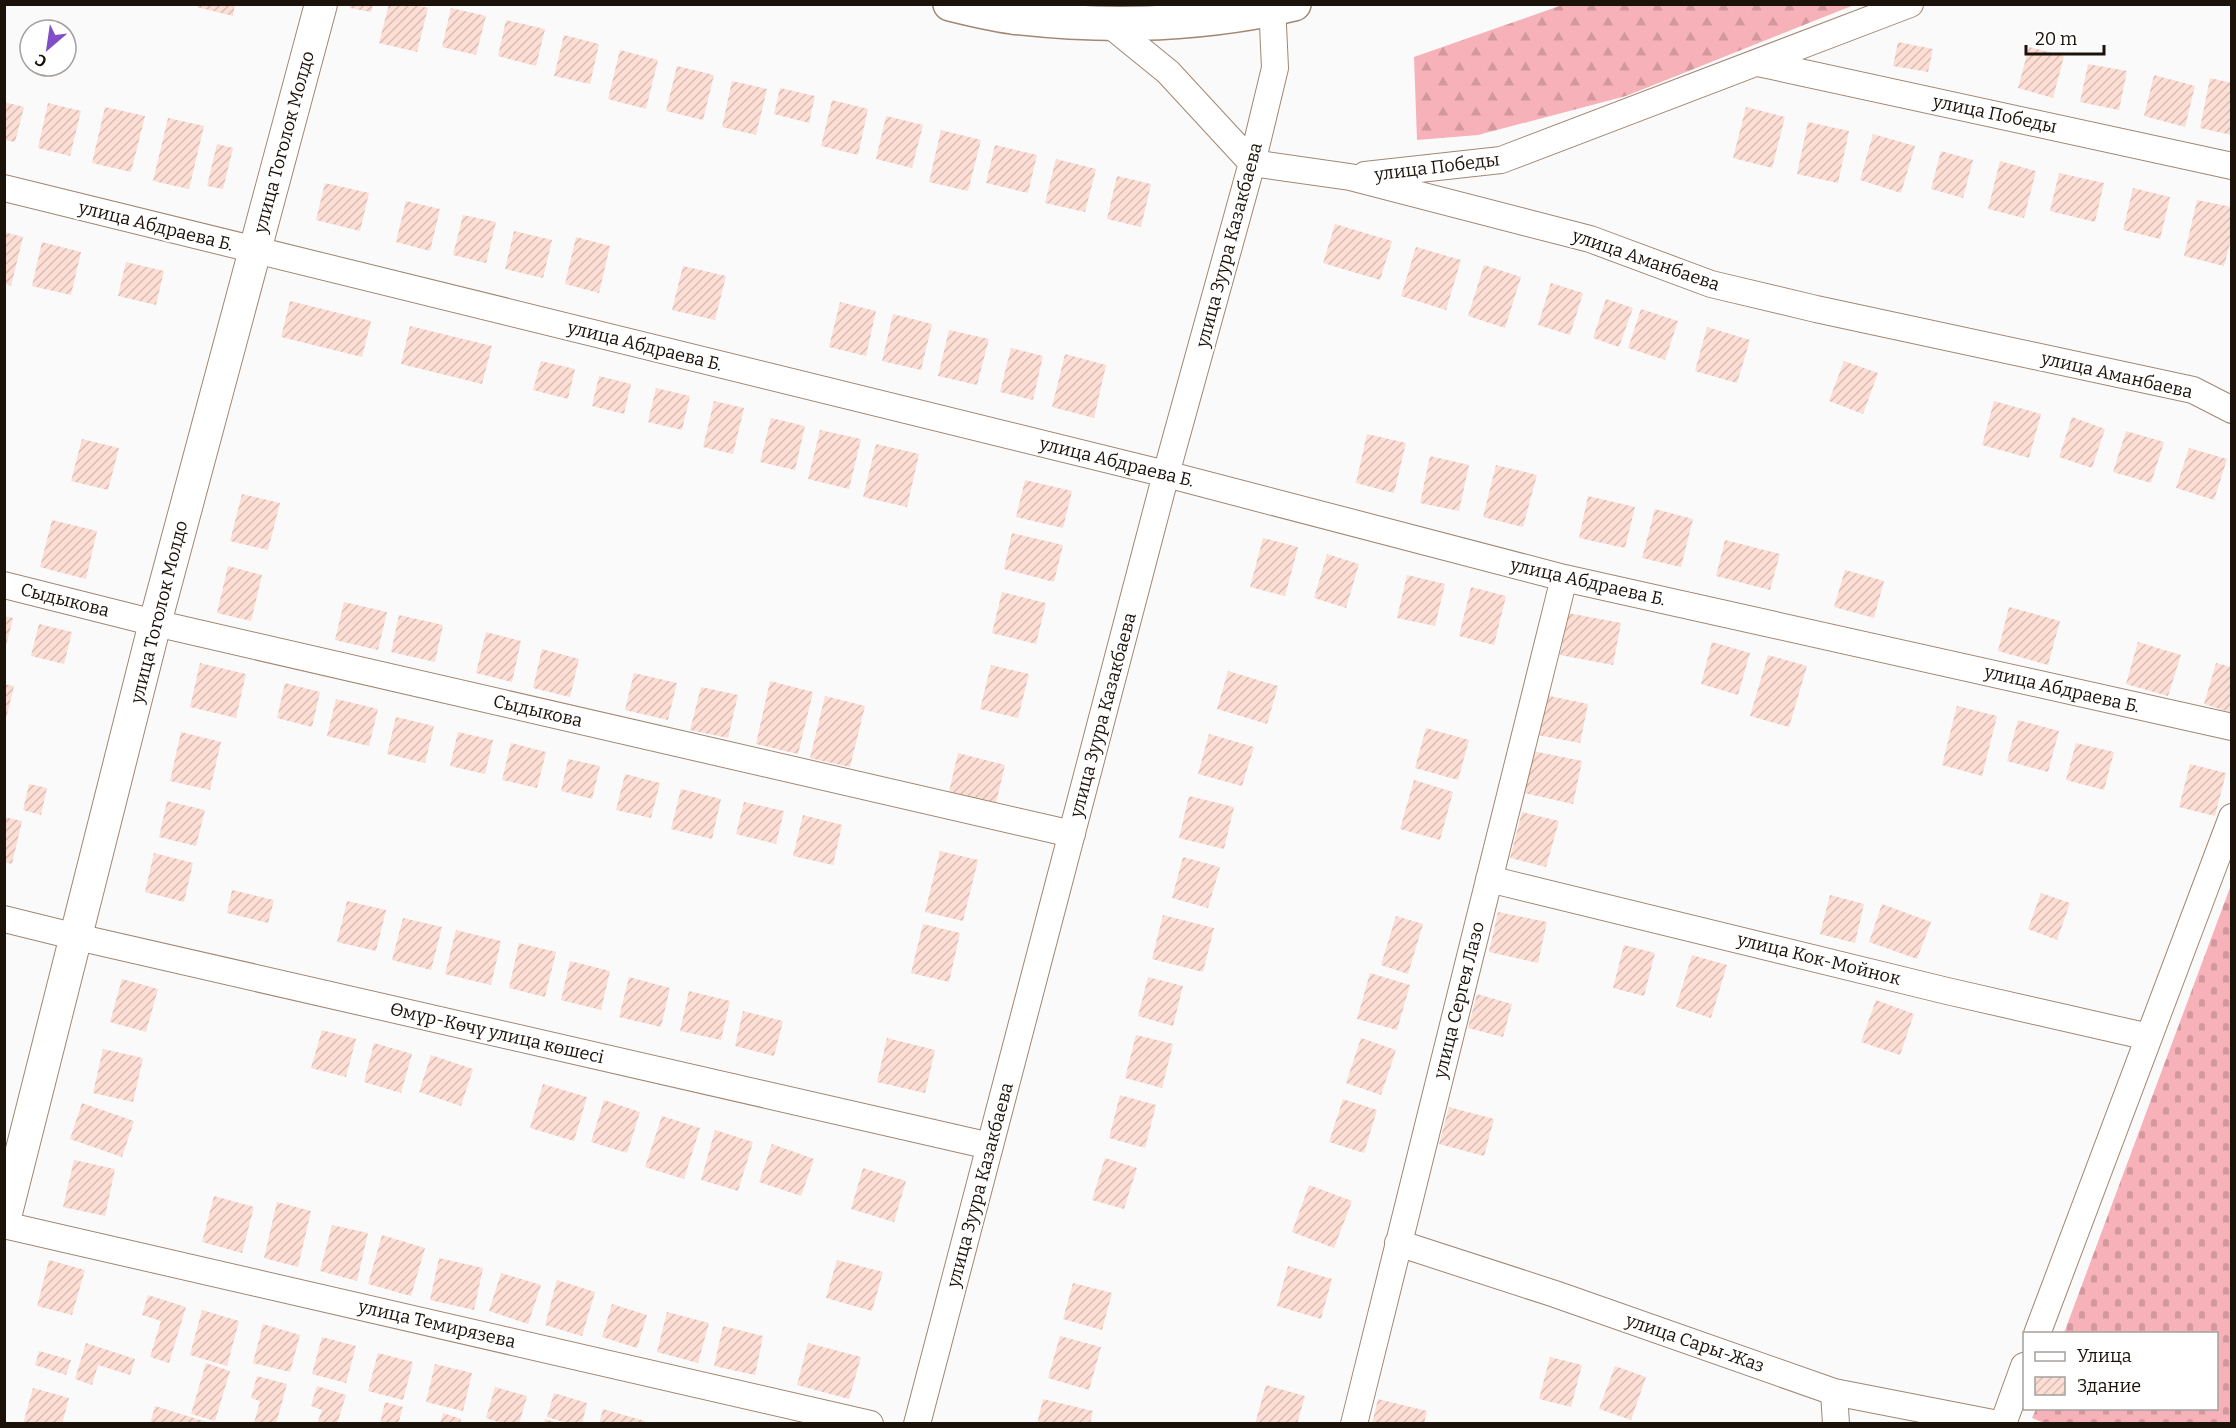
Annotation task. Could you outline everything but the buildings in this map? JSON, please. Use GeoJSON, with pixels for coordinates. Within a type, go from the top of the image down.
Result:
{"type":"FeatureCollection","features":[{"type":"Feature","properties":{"kind":"main road"},"geometry":{"type":"LineString","coordinates":[[950,4],[1011,16],[1109,24],[1197,22],[1279,6]]}},
{"type":"Feature","properties":{"kind":"street","name":"улица Тоголок Молдо"},"geometry":{"type":"LineString","coordinates":[[4,1223],[155,623],[321,4]]}},
{"type":"Feature","properties":{"kind":"street","name":"улица Победы"},"geometry":{"type":"LineString","coordinates":[[1350,177],[1501,160],[1910,4]]}},
{"type":"Feature","properties":{"kind":"street","name":"улица Зуура Казакбаева"},"geometry":{"type":"LineString","coordinates":[[917,1424],[1166,474],[1252,163],[1275,68],[1279,6]]}},
{"type":"Feature","properties":{"kind":"street"},"geometry":{"type":"LineString","coordinates":[[1109,24],[1168,72],[1252,163]]}},
{"type":"Feature","properties":{"kind":"street","name":"улица Победы"},"geometry":{"type":"LineString","coordinates":[[1758,63],[2232,166]]}},
{"type":"Feature","properties":{"kind":"street","name":"улица Аманбаева"},"geometry":{"type":"LineString","coordinates":[[1252,163],[1350,177],[1590,239],[1711,284],[1816,309],[2193,390],[2232,410]]}},
{"type":"Feature","properties":{"kind":"street","name":"улица Абдраева Б."},"geometry":{"type":"LineString","coordinates":[[4,188],[1166,474],[1564,578],[2232,727]]}},
{"type":"Feature","properties":{"kind":"street","name":"улица Сергея Лазо"},"geometry":{"type":"LineString","coordinates":[[1354,1424],[1564,578]]}},
{"type":"Feature","properties":{"kind":"street","name":"Сыдыкова"},"geometry":{"type":"LineString","coordinates":[[4,585],[155,623],[1072,834]]}},
{"type":"Feature","properties":{"kind":"street"},"geometry":{"type":"LineString","coordinates":[[2038,1332],[2232,817]]}},
{"type":"Feature","properties":{"kind":"street","name":"улица Кок-Мойнок"},"geometry":{"type":"LineString","coordinates":[[1489,879],[1935,988],[2149,1036]]}},
{"type":"Feature","properties":{"kind":"street","name":"Өмүр-Көчү улица көшесі"},"geometry":{"type":"LineString","coordinates":[[4,919],[77,938],[990,1146]]}},
{"type":"Feature","properties":{"kind":"street","name":"улица Темирязева"},"geometry":{"type":"LineString","coordinates":[[4,1223],[870,1424]]}},
{"type":"Feature","properties":{"kind":"street","name":"улица Сары-Жаз"},"geometry":{"type":"LineString","coordinates":[[1398,1243],[1556,1294],[1834,1392],[2001,1424]]}},
{"type":"Feature","properties":{"kind":"street"},"geometry":{"type":"LineString","coordinates":[[2001,1424],[2023,1371]]}},
{"type":"Feature","properties":{"kind":"street"},"geometry":{"type":"LineString","coordinates":[[1834,1392],[1836,1424]]}},
{"type":"Feature","properties":{"kind":"green space"},"geometry":{"type":"Polygon","coordinates":[[[1565,4],[1854,5],[1626,96],[1478,135],[1417,140],[1414,57],[1565,4]]]}},
{"type":"Feature","properties":{"kind":"green space"},"geometry":{"type":"Polygon","coordinates":[[[2231,885],[2231,1423],[2044,1423],[2032,1418],[2036,1410],[2218,1410],[2218,1332],[2064,1332],[2231,885]]]}}]}
